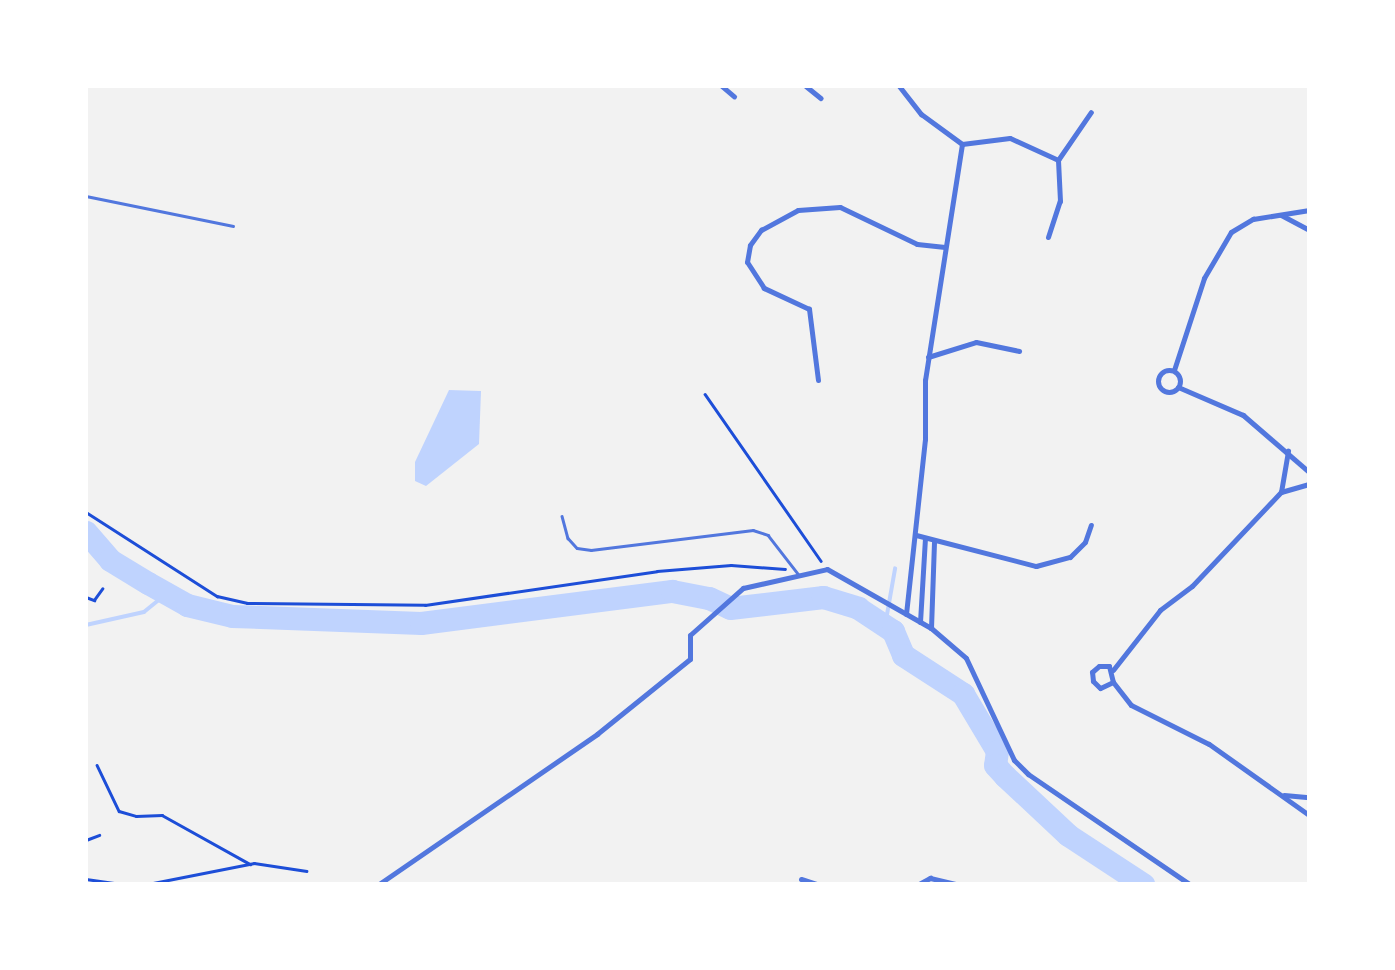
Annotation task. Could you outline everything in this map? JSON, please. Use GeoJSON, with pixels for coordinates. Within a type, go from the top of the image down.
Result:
{"type":"FeatureCollection","features":[{"type":"Feature","properties":{"kind":"street"},"geometry":{"type":"LineString","coordinates":[[722,86],[734,96]]}},
{"type":"Feature","properties":{"kind":"street"},"geometry":{"type":"LineString","coordinates":[[806,86],[821,98]]}},
{"type":"Feature","properties":{"kind":"street"},"geometry":{"type":"LineString","coordinates":[[899,86],[920,114],[961,144],[1010,138],[1058,160]]}},
{"type":"Feature","properties":{"kind":"street"},"geometry":{"type":"LineString","coordinates":[[1048,237],[1060,201],[1058,160],[1091,112]]}},
{"type":"Feature","properties":{"kind":"street"},"geometry":{"type":"LineString","coordinates":[[906,614],[916,535],[928,357],[961,144]]}},
{"type":"Feature","properties":{"kind":"street"},"geometry":{"type":"LineString","coordinates":[[818,380],[809,309],[764,288],[747,262],[750,245],[761,230],[798,210],[840,207],[917,244],[945,247]]}},
{"type":"Feature","properties":{"kind":"street"},"geometry":{"type":"LineString","coordinates":[[1174,370],[1188,320],[1215,254],[1241,225],[1279,214],[1309,210]]}},
{"type":"Feature","properties":{"kind":"street"},"geometry":{"type":"LineString","coordinates":[[1279,214],[1309,230]]}},
{"type":"Feature","properties":{"kind":"street"},"geometry":{"type":"LineString","coordinates":[[928,357],[975,342],[1019,351]]}},
{"type":"Feature","properties":{"kind":"street"},"geometry":{"type":"LineString","coordinates":[[1174,370],[1165,370],[1157,381],[1165,392],[1178,387],[1243,415],[1288,451],[1309,472]]}},
{"type":"Feature","properties":{"kind":"street"},"geometry":{"type":"LineString","coordinates":[[1174,370],[1180,378],[1178,387]]}},
{"type":"Feature","properties":{"kind":"street"},"geometry":{"type":"LineString","coordinates":[[1282,492],[1288,451]]}},
{"type":"Feature","properties":{"kind":"street"},"geometry":{"type":"LineString","coordinates":[[1309,484],[1282,492],[1192,586],[1160,610],[1113,670],[1113,682],[1131,705],[1209,744],[1309,815]]}},
{"type":"Feature","properties":{"kind":"street"},"geometry":{"type":"LineString","coordinates":[[916,535],[925,540],[1037,566],[1054,564],[1085,542],[1091,525]]}},
{"type":"Feature","properties":{"kind":"street"},"geometry":{"type":"LineString","coordinates":[[920,622],[925,540]]}},
{"type":"Feature","properties":{"kind":"street"},"geometry":{"type":"LineString","coordinates":[[931,628],[934,542]]}},
{"type":"Feature","properties":{"kind":"street"},"geometry":{"type":"LineString","coordinates":[[379,884],[597,734],[690,659],[690,635],[743,588],[827,569],[931,628],[971,666],[1014,760],[1028,774],[1189,884]]}},
{"type":"Feature","properties":{"kind":"street"},"geometry":{"type":"LineString","coordinates":[[1113,670],[1100,666],[1092,677],[1100,688],[1113,682]]}},
{"type":"Feature","properties":{"kind":"street"},"geometry":{"type":"LineString","coordinates":[[1281,794],[1309,797]]}},
{"type":"Feature","properties":{"kind":"street"},"geometry":{"type":"LineString","coordinates":[[920,882],[940,878],[955,884]]}},
{"type":"Feature","properties":{"kind":"street"},"geometry":{"type":"LineString","coordinates":[[801,879],[816,884]]}},
{"type":"Feature","properties":{"kind":"lane"},"geometry":{"type":"LineString","coordinates":[[86,196],[233,226]]}},
{"type":"Feature","properties":{"kind":"lane"},"geometry":{"type":"LineString","coordinates":[[562,516],[568,538],[577,548],[591,550],[753,530],[768,536],[800,575]]}},
{"type":"Feature","properties":{"kind":"path"},"geometry":{"type":"LineString","coordinates":[[705,394],[827,569]]}},
{"type":"Feature","properties":{"kind":"path"},"geometry":{"type":"LineString","coordinates":[[86,511],[217,595],[243,601],[424,605],[658,570],[731,564],[794,569]]}},
{"type":"Feature","properties":{"kind":"path"},"geometry":{"type":"LineString","coordinates":[[86,597],[94,600],[102,589]]}},
{"type":"Feature","properties":{"kind":"path"},"geometry":{"type":"LineString","coordinates":[[97,765],[118,811],[136,816],[162,815],[250,864]]}},
{"type":"Feature","properties":{"kind":"path"},"geometry":{"type":"LineString","coordinates":[[86,840],[99,835]]}},
{"type":"Feature","properties":{"kind":"path"},"geometry":{"type":"LineString","coordinates":[[148,884],[250,864],[271,863],[306,872]]}},
{"type":"Feature","properties":{"kind":"path"},"geometry":{"type":"LineString","coordinates":[[86,880],[121,884]]}},
{"type":"Feature","properties":{"kind":"water"},"geometry":{"type":"Polygon","coordinates":[[[449,390],[481,391],[479,444],[426,486],[415,481],[415,462],[449,390]]]}},
{"type":"Feature","properties":{"kind":"waterway"},"geometry":{"type":"LineString","coordinates":[[86,532],[110,560],[148,583],[187,605],[232,616],[421,623],[672,591],[709,598],[730,608],[823,597],[858,608],[893,631],[903,655],[963,694],[997,751],[995,765],[1005,776],[1068,835],[1143,884]]}},
{"type":"Feature","properties":{"kind":"waterway"},"geometry":{"type":"LineString","coordinates":[[885,626],[895,569]]}},
{"type":"Feature","properties":{"kind":"waterway"},"geometry":{"type":"LineString","coordinates":[[86,625],[144,612],[166,594]]}}]}
